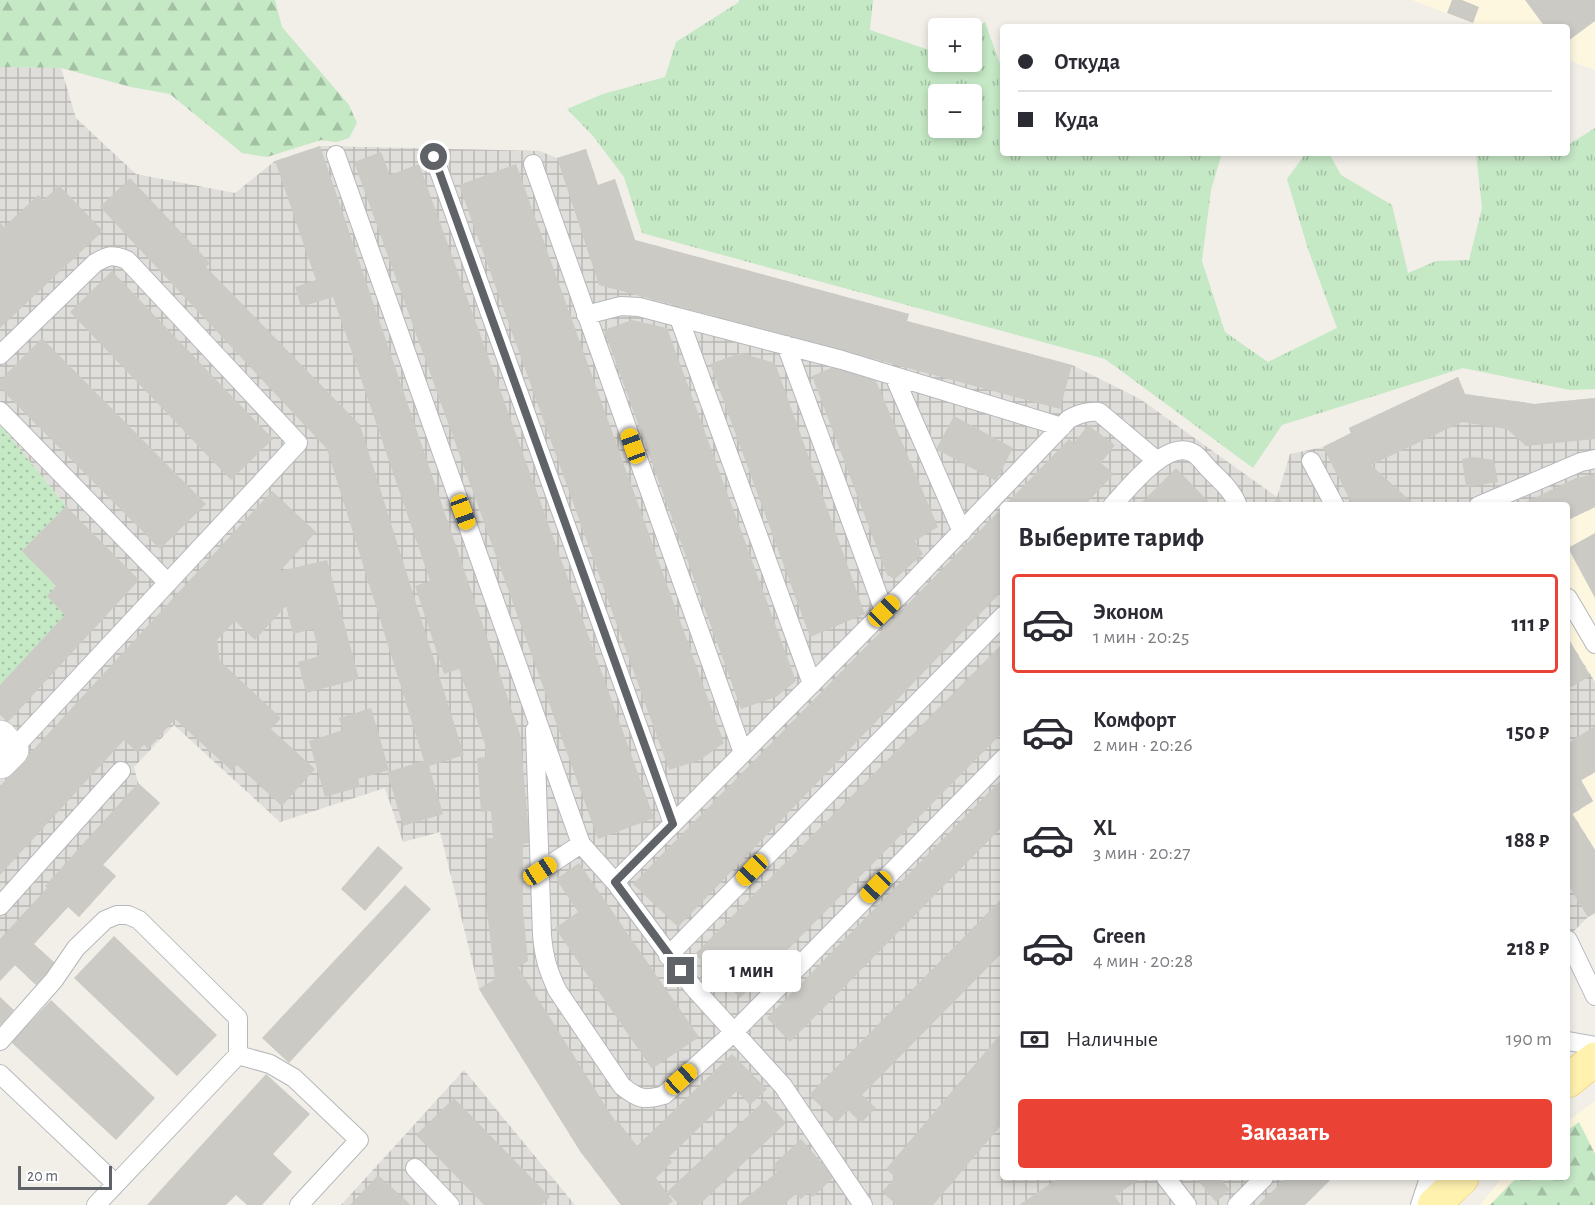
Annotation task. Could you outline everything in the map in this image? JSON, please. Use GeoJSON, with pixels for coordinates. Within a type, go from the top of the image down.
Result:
{"type":"FeatureCollection","features":[{"type":"Feature","properties":{"kind":"main road"},"geometry":{"type":"LineString","coordinates":[[1570,1078],[1595,1059]]}},
{"type":"Feature","properties":{"kind":"main road"},"geometry":{"type":"LineString","coordinates":[[1434,1205],[1460,1180]]}},
{"type":"Feature","properties":{"kind":"lane"},"geometry":{"type":"LineString","coordinates":[[336,155],[581,844],[615,882],[693,987],[783,1086],[863,1205]]}},
{"type":"Feature","properties":{"kind":"lane"},"geometry":{"type":"LineString","coordinates":[[434,157],[673,824]]}},
{"type":"Feature","properties":{"kind":"lane"},"geometry":{"type":"LineString","coordinates":[[533,165],[743,753]]}},
{"type":"Feature","properties":{"kind":"lane"},"geometry":{"type":"LineString","coordinates":[[0,355],[95,263],[107,256],[115,255],[127,260],[298,443],[168,583],[4,750]]}},
{"type":"Feature","properties":{"kind":"lane"},"geometry":{"type":"LineString","coordinates":[[586,315],[621,306],[639,307],[842,360],[1062,427]]}},
{"type":"Feature","properties":{"kind":"lane"},"geometry":{"type":"LineString","coordinates":[[679,318],[812,684]]}},
{"type":"Feature","properties":{"kind":"lane"},"geometry":{"type":"LineString","coordinates":[[786,345],[884,611]]}},
{"type":"Feature","properties":{"kind":"lane"},"geometry":{"type":"LineString","coordinates":[[894,376],[962,532]]}},
{"type":"Feature","properties":{"kind":"lane"},"geometry":{"type":"LineString","coordinates":[[0,411],[168,583]]}},
{"type":"Feature","properties":{"kind":"lane"},"geometry":{"type":"LineString","coordinates":[[615,882],[962,532],[1069,419],[1078,414],[1099,412],[1156,460]]}},
{"type":"Feature","properties":{"kind":"lane"},"geometry":{"type":"LineString","coordinates":[[1116,502],[1156,460],[1179,449],[1192,452],[1231,492],[1236,502]]}},
{"type":"Feature","properties":{"kind":"lane"},"geometry":{"type":"LineString","coordinates":[[1487,502],[1581,462],[1595,459]]}},
{"type":"Feature","properties":{"kind":"lane"},"geometry":{"type":"LineString","coordinates":[[1311,461],[1333,502]]}},
{"type":"Feature","properties":{"kind":"lane"},"geometry":{"type":"LineString","coordinates":[[1570,601],[1595,644]]}},
{"type":"Feature","properties":{"kind":"lane"},"geometry":{"type":"LineString","coordinates":[[668,956],[1000,619]]}},
{"type":"Feature","properties":{"kind":"lane"},"geometry":{"type":"LineString","coordinates":[[535,713],[543,946],[549,973],[557,990],[622,1086],[635,1097],[650,1099],[664,1095],[733,1033],[1000,762]]}},
{"type":"Feature","properties":{"kind":"lane"},"geometry":{"type":"LineString","coordinates":[[0,906],[121,771]]}},
{"type":"Feature","properties":{"kind":"lane"},"geometry":{"type":"LineString","coordinates":[[540,871],[581,844]]}},
{"type":"Feature","properties":{"kind":"lane"},"geometry":{"type":"LineString","coordinates":[[0,1041],[54,980],[76,948],[105,920],[117,915],[128,915],[139,920],[238,1018],[238,1055],[96,1205]]}},
{"type":"Feature","properties":{"kind":"lane"},"geometry":{"type":"LineString","coordinates":[[1570,944],[1595,996]]}},
{"type":"Feature","properties":{"kind":"lane"},"geometry":{"type":"LineString","coordinates":[[1570,1041],[1595,1046]]}},
{"type":"Feature","properties":{"kind":"lane"},"geometry":{"type":"LineString","coordinates":[[238,1055],[270,1064],[294,1078],[359,1140],[299,1205]]}},
{"type":"Feature","properties":{"kind":"lane"},"geometry":{"type":"LineString","coordinates":[[0,1074],[116,1184]]}},
{"type":"Feature","properties":{"kind":"lane"},"geometry":{"type":"LineString","coordinates":[[415,1168],[450,1205]]}},
{"type":"Feature","properties":{"kind":"lane"},"geometry":{"type":"LineString","coordinates":[[1168,1180],[1187,1205]]}},
{"type":"Feature","properties":{"kind":"lane"},"geometry":{"type":"LineString","coordinates":[[1237,1205],[1262,1180]]}},
{"type":"Feature","properties":{"kind":"lane"},"geometry":{"type":"LineString","coordinates":[[1420,1205],[1428,1180]]}},
{"type":"Feature","properties":{"kind":"shaded area"},"geometry":{"type":"Polygon","coordinates":[[[1412,0],[1595,0],[1595,70],[1570,61],[1570,24],[1474,24],[1412,0]]]}},
{"type":"Feature","properties":{"kind":"shaded area"},"geometry":{"type":"Polygon","coordinates":[[[0,67],[61,68],[76,118],[136,174],[235,193],[275,161],[320,146],[540,151],[557,158],[586,149],[598,185],[615,179],[635,240],[909,314],[907,321],[1072,365],[1140,399],[1277,497],[1290,454],[1323,447],[1351,433],[1349,428],[1458,377],[1465,394],[1534,404],[1595,398],[1595,507],[1570,519],[1570,502],[1000,502],[1000,1180],[1330,1180],[1305,1205],[621,1205],[580,1151],[479,989],[440,832],[403,842],[385,788],[280,822],[174,725],[134,767],[138,783],[160,803],[103,864],[116,876],[79,917],[68,907],[34,944],[56,964],[36,985],[15,965],[0,981],[0,685],[47,596],[56,586],[22,551],[66,506],[0,425],[0,67]]]}},
{"type":"Feature","properties":{"kind":"shaded area"},"geometry":{"type":"Polygon","coordinates":[[[1595,507],[1595,682],[1570,641],[1570,519],[1595,507]]]}},
{"type":"Feature","properties":{"kind":"shaded area"},"geometry":{"type":"Polygon","coordinates":[[[1570,641],[1595,682],[1595,772],[1581,781],[1593,801],[1573,814],[1595,850],[1595,913],[1570,935],[1570,641]]]}},
{"type":"Feature","properties":{"kind":"shaded area"},"geometry":{"type":"Polygon","coordinates":[[[1595,772],[1595,850],[1572,814],[1593,801],[1581,780],[1595,772]]]}},
{"type":"Feature","properties":{"kind":"shaded area"},"geometry":{"type":"Polygon","coordinates":[[[464,1070],[575,1205],[341,1205],[464,1070]]]}},
{"type":"Feature","properties":{"kind":"shaded area"},"geometry":{"type":"Polygon","coordinates":[[[1595,1101],[1595,1205],[1480,1205],[1500,1180],[1570,1180],[1570,1120],[1595,1101]]]}},
{"type":"Feature","properties":{"kind":"green space"},"geometry":{"type":"Polygon","coordinates":[[[0,0],[275,0],[282,27],[349,105],[357,123],[349,138],[336,142],[321,140],[267,157],[242,153],[170,94],[131,87],[61,68],[0,67],[0,0]]]}},
{"type":"Feature","properties":{"kind":"green space"},"geometry":{"type":"Polygon","coordinates":[[[739,0],[873,0],[870,30],[928,50],[928,72],[982,72],[982,24],[985,22],[1000,64],[1000,156],[1221,156],[1211,190],[1202,261],[1225,332],[1268,362],[1337,328],[1308,249],[1287,179],[1304,156],[1331,156],[1341,175],[1392,205],[1408,273],[1436,261],[1469,260],[1482,208],[1476,156],[1570,156],[1570,144],[1595,128],[1595,389],[1570,390],[1463,368],[1282,425],[1253,468],[1105,359],[642,233],[624,177],[593,136],[567,109],[603,94],[665,77],[676,42],[739,0]]]}},
{"type":"Feature","properties":{"kind":"green space"},"geometry":{"type":"Polygon","coordinates":[[[0,425],[66,506],[22,551],[56,586],[47,596],[65,615],[0,685],[0,425]]]}},
{"type":"Feature","properties":{"kind":"green space"},"geometry":{"type":"Polygon","coordinates":[[[1579,1122],[1595,1154],[1595,1205],[1490,1205],[1514,1180],[1570,1180],[1570,1129],[1579,1122]]]}},
{"type":"Feature","properties":{"kind":"building"},"geometry":{"type":"Polygon","coordinates":[[[1452,0],[1462,0],[1479,7],[1473,23],[1447,13],[1452,0]]]}},
{"type":"Feature","properties":{"kind":"building"},"geometry":{"type":"Polygon","coordinates":[[[1525,0],[1595,0],[1595,21],[1570,40],[1570,24],[1543,24],[1525,0]]]}},
{"type":"Feature","properties":{"kind":"building"},"geometry":{"type":"Polygon","coordinates":[[[320,146],[520,734],[530,843],[523,844],[523,910],[528,961],[518,967],[615,1121],[617,1120],[637,1146],[732,1054],[767,1089],[750,1105],[737,1091],[668,1158],[672,1162],[656,1178],[673,1201],[668,1205],[621,1205],[580,1151],[479,989],[495,979],[487,911],[487,838],[493,838],[491,811],[481,812],[477,758],[486,757],[485,744],[459,669],[444,674],[415,586],[430,581],[333,297],[301,307],[295,287],[316,280],[275,161],[320,146]]]}},
{"type":"Feature","properties":{"kind":"building"},"geometry":{"type":"Polygon","coordinates":[[[586,149],[598,185],[615,179],[635,240],[909,314],[907,321],[1072,365],[1060,409],[599,285],[557,158],[586,149]]]}},
{"type":"Feature","properties":{"kind":"building"},"geometry":{"type":"Polygon","coordinates":[[[381,152],[390,175],[419,164],[654,818],[598,839],[354,162],[381,152]]]}},
{"type":"Feature","properties":{"kind":"building"},"geometry":{"type":"Polygon","coordinates":[[[516,164],[724,743],[700,760],[669,770],[459,185],[516,164]]]}},
{"type":"Feature","properties":{"kind":"building"},"geometry":{"type":"Polygon","coordinates":[[[130,178],[210,263],[206,267],[360,425],[464,755],[429,766],[443,814],[403,826],[387,772],[424,761],[327,449],[100,207],[130,178]]]}},
{"type":"Feature","properties":{"kind":"building"},"geometry":{"type":"Polygon","coordinates":[[[59,185],[103,231],[0,328],[0,222],[4,227],[38,195],[44,200],[59,185]]]}},
{"type":"Feature","properties":{"kind":"building"},"geometry":{"type":"Polygon","coordinates":[[[112,271],[273,439],[231,480],[70,312],[112,271]]]}},
{"type":"Feature","properties":{"kind":"building"},"geometry":{"type":"Polygon","coordinates":[[[632,320],[667,328],[796,681],[776,697],[741,709],[604,330],[632,320]]]}},
{"type":"Feature","properties":{"kind":"building"},"geometry":{"type":"Polygon","coordinates":[[[42,338],[206,504],[160,549],[0,388],[0,380],[42,338]]]}},
{"type":"Feature","properties":{"kind":"building"},"geometry":{"type":"Polygon","coordinates":[[[740,353],[775,363],[865,614],[810,637],[710,364],[740,353]]]}},
{"type":"Feature","properties":{"kind":"building"},"geometry":{"type":"Polygon","coordinates":[[[838,365],[876,381],[938,527],[915,541],[923,554],[895,579],[887,575],[812,376],[838,365]]]}},
{"type":"Feature","properties":{"kind":"building"},"geometry":{"type":"Polygon","coordinates":[[[1458,377],[1465,394],[1534,404],[1595,398],[1595,439],[1526,446],[1507,429],[1462,422],[1371,465],[1412,502],[1351,502],[1323,447],[1351,433],[1349,428],[1458,377]]]}},
{"type":"Feature","properties":{"kind":"building"},"geometry":{"type":"Polygon","coordinates":[[[954,416],[1013,448],[996,481],[936,449],[954,416]]]}},
{"type":"Feature","properties":{"kind":"building"},"geometry":{"type":"Polygon","coordinates":[[[1088,425],[1115,445],[1101,463],[1114,474],[1088,502],[1008,502],[1069,439],[1074,443],[1088,425]]]}},
{"type":"Feature","properties":{"kind":"building"},"geometry":{"type":"Polygon","coordinates":[[[1474,457],[1494,460],[1498,482],[1466,487],[1462,459],[1474,457]]]}},
{"type":"Feature","properties":{"kind":"building"},"geometry":{"type":"Polygon","coordinates":[[[1176,468],[1209,502],[1142,502],[1176,468]]]}},
{"type":"Feature","properties":{"kind":"building"},"geometry":{"type":"Polygon","coordinates":[[[1595,474],[1595,507],[1570,519],[1570,502],[1526,502],[1576,478],[1595,474]]]}},
{"type":"Feature","properties":{"kind":"building"},"geometry":{"type":"Polygon","coordinates":[[[272,491],[316,532],[280,571],[327,560],[359,679],[306,693],[298,662],[320,656],[313,629],[293,634],[286,606],[255,640],[235,621],[217,640],[220,661],[281,718],[271,729],[315,769],[282,806],[237,765],[232,771],[175,719],[148,749],[144,745],[137,752],[124,740],[0,875],[0,786],[272,491]]]}},
{"type":"Feature","properties":{"kind":"building"},"geometry":{"type":"Polygon","coordinates":[[[66,506],[139,580],[8,722],[0,715],[0,685],[65,615],[47,596],[56,586],[22,551],[66,506]]]}},
{"type":"Feature","properties":{"kind":"building"},"geometry":{"type":"Polygon","coordinates":[[[1000,510],[1000,593],[678,927],[633,884],[1000,510]]]}},
{"type":"Feature","properties":{"kind":"building"},"geometry":{"type":"Polygon","coordinates":[[[1595,533],[1595,598],[1570,552],[1570,547],[1595,533]]]}},
{"type":"Feature","properties":{"kind":"building"},"geometry":{"type":"Polygon","coordinates":[[[1570,641],[1590,676],[1570,688],[1570,641]]]}},
{"type":"Feature","properties":{"kind":"building"},"geometry":{"type":"Polygon","coordinates":[[[1000,646],[1000,735],[740,998],[695,954],[1000,646]]]}},
{"type":"Feature","properties":{"kind":"building"},"geometry":{"type":"Polygon","coordinates":[[[371,708],[389,770],[358,779],[360,787],[325,797],[309,741],[343,730],[339,718],[371,708]]]}},
{"type":"Feature","properties":{"kind":"building"},"geometry":{"type":"Polygon","coordinates":[[[1595,726],[1595,772],[1581,780],[1593,801],[1572,814],[1595,850],[1595,913],[1588,917],[1570,888],[1570,742],[1595,726]]]}},
{"type":"Feature","properties":{"kind":"building"},"geometry":{"type":"Polygon","coordinates":[[[1000,781],[1000,829],[790,1042],[767,1018],[1000,781]]]}},
{"type":"Feature","properties":{"kind":"building"},"geometry":{"type":"Polygon","coordinates":[[[138,783],[160,803],[103,865],[116,876],[79,917],[68,907],[34,944],[56,964],[36,985],[15,965],[0,981],[0,939],[138,783]]]}},
{"type":"Feature","properties":{"kind":"building"},"geometry":{"type":"Polygon","coordinates":[[[378,846],[403,868],[365,911],[341,889],[378,846]]]}},
{"type":"Feature","properties":{"kind":"building"},"geometry":{"type":"Polygon","coordinates":[[[579,863],[699,1037],[652,1069],[555,928],[578,912],[556,879],[579,863]]]}},
{"type":"Feature","properties":{"kind":"building"},"geometry":{"type":"Polygon","coordinates":[[[405,885],[431,909],[289,1063],[262,1038],[405,885]]]}},
{"type":"Feature","properties":{"kind":"building"},"geometry":{"type":"Polygon","coordinates":[[[1000,900],[1000,955],[862,1095],[876,1108],[861,1123],[848,1110],[837,1122],[809,1095],[1000,900]]]}},
{"type":"Feature","properties":{"kind":"building"},"geometry":{"type":"Polygon","coordinates":[[[114,936],[217,1035],[177,1076],[74,978],[114,936]]]}},
{"type":"Feature","properties":{"kind":"building"},"geometry":{"type":"Polygon","coordinates":[[[0,997],[14,1010],[0,1026],[0,997]]]}},
{"type":"Feature","properties":{"kind":"building"},"geometry":{"type":"Polygon","coordinates":[[[51,1000],[155,1098],[116,1140],[11,1042],[51,1000]]]}},
{"type":"Feature","properties":{"kind":"building"},"geometry":{"type":"Polygon","coordinates":[[[1000,1035],[1000,1127],[933,1205],[897,1205],[882,1192],[895,1177],[886,1169],[1000,1035]]]}},
{"type":"Feature","properties":{"kind":"building"},"geometry":{"type":"Polygon","coordinates":[[[266,1074],[310,1114],[273,1154],[292,1172],[262,1205],[247,1205],[236,1195],[226,1205],[147,1205],[266,1074]]]}},
{"type":"Feature","properties":{"kind":"building"},"geometry":{"type":"Polygon","coordinates":[[[454,1098],[550,1197],[542,1205],[484,1205],[416,1135],[454,1098]]]}},
{"type":"Feature","properties":{"kind":"building"},"geometry":{"type":"Polygon","coordinates":[[[765,1100],[786,1123],[699,1205],[680,1205],[667,1192],[765,1100]]]}},
{"type":"Feature","properties":{"kind":"building"},"geometry":{"type":"Polygon","coordinates":[[[801,1139],[834,1177],[813,1197],[808,1192],[801,1199],[796,1194],[783,1205],[738,1205],[777,1172],[772,1166],[801,1139]]]}},
{"type":"Feature","properties":{"kind":"building"},"geometry":{"type":"Polygon","coordinates":[[[378,1175],[411,1205],[350,1205],[378,1175]]]}},
{"type":"Feature","properties":{"kind":"building"},"geometry":{"type":"Polygon","coordinates":[[[1056,1180],[1138,1180],[1115,1196],[1121,1205],[1019,1205],[1056,1180]]]}},
{"type":"Feature","properties":{"kind":"building"},"geometry":{"type":"Polygon","coordinates":[[[1198,1180],[1222,1180],[1230,1190],[1216,1202],[1198,1180]]]}},
{"type":"Feature","properties":{"kind":"building"},"geometry":{"type":"Polygon","coordinates":[[[1284,1180],[1330,1180],[1305,1205],[1258,1205],[1284,1180]]]}},
{"type":"Feature","properties":{"kind":"route"},"geometry":{"type":"LineString","coordinates":[[434,157],[673,824],[615,882],[681,971]]}}]}
